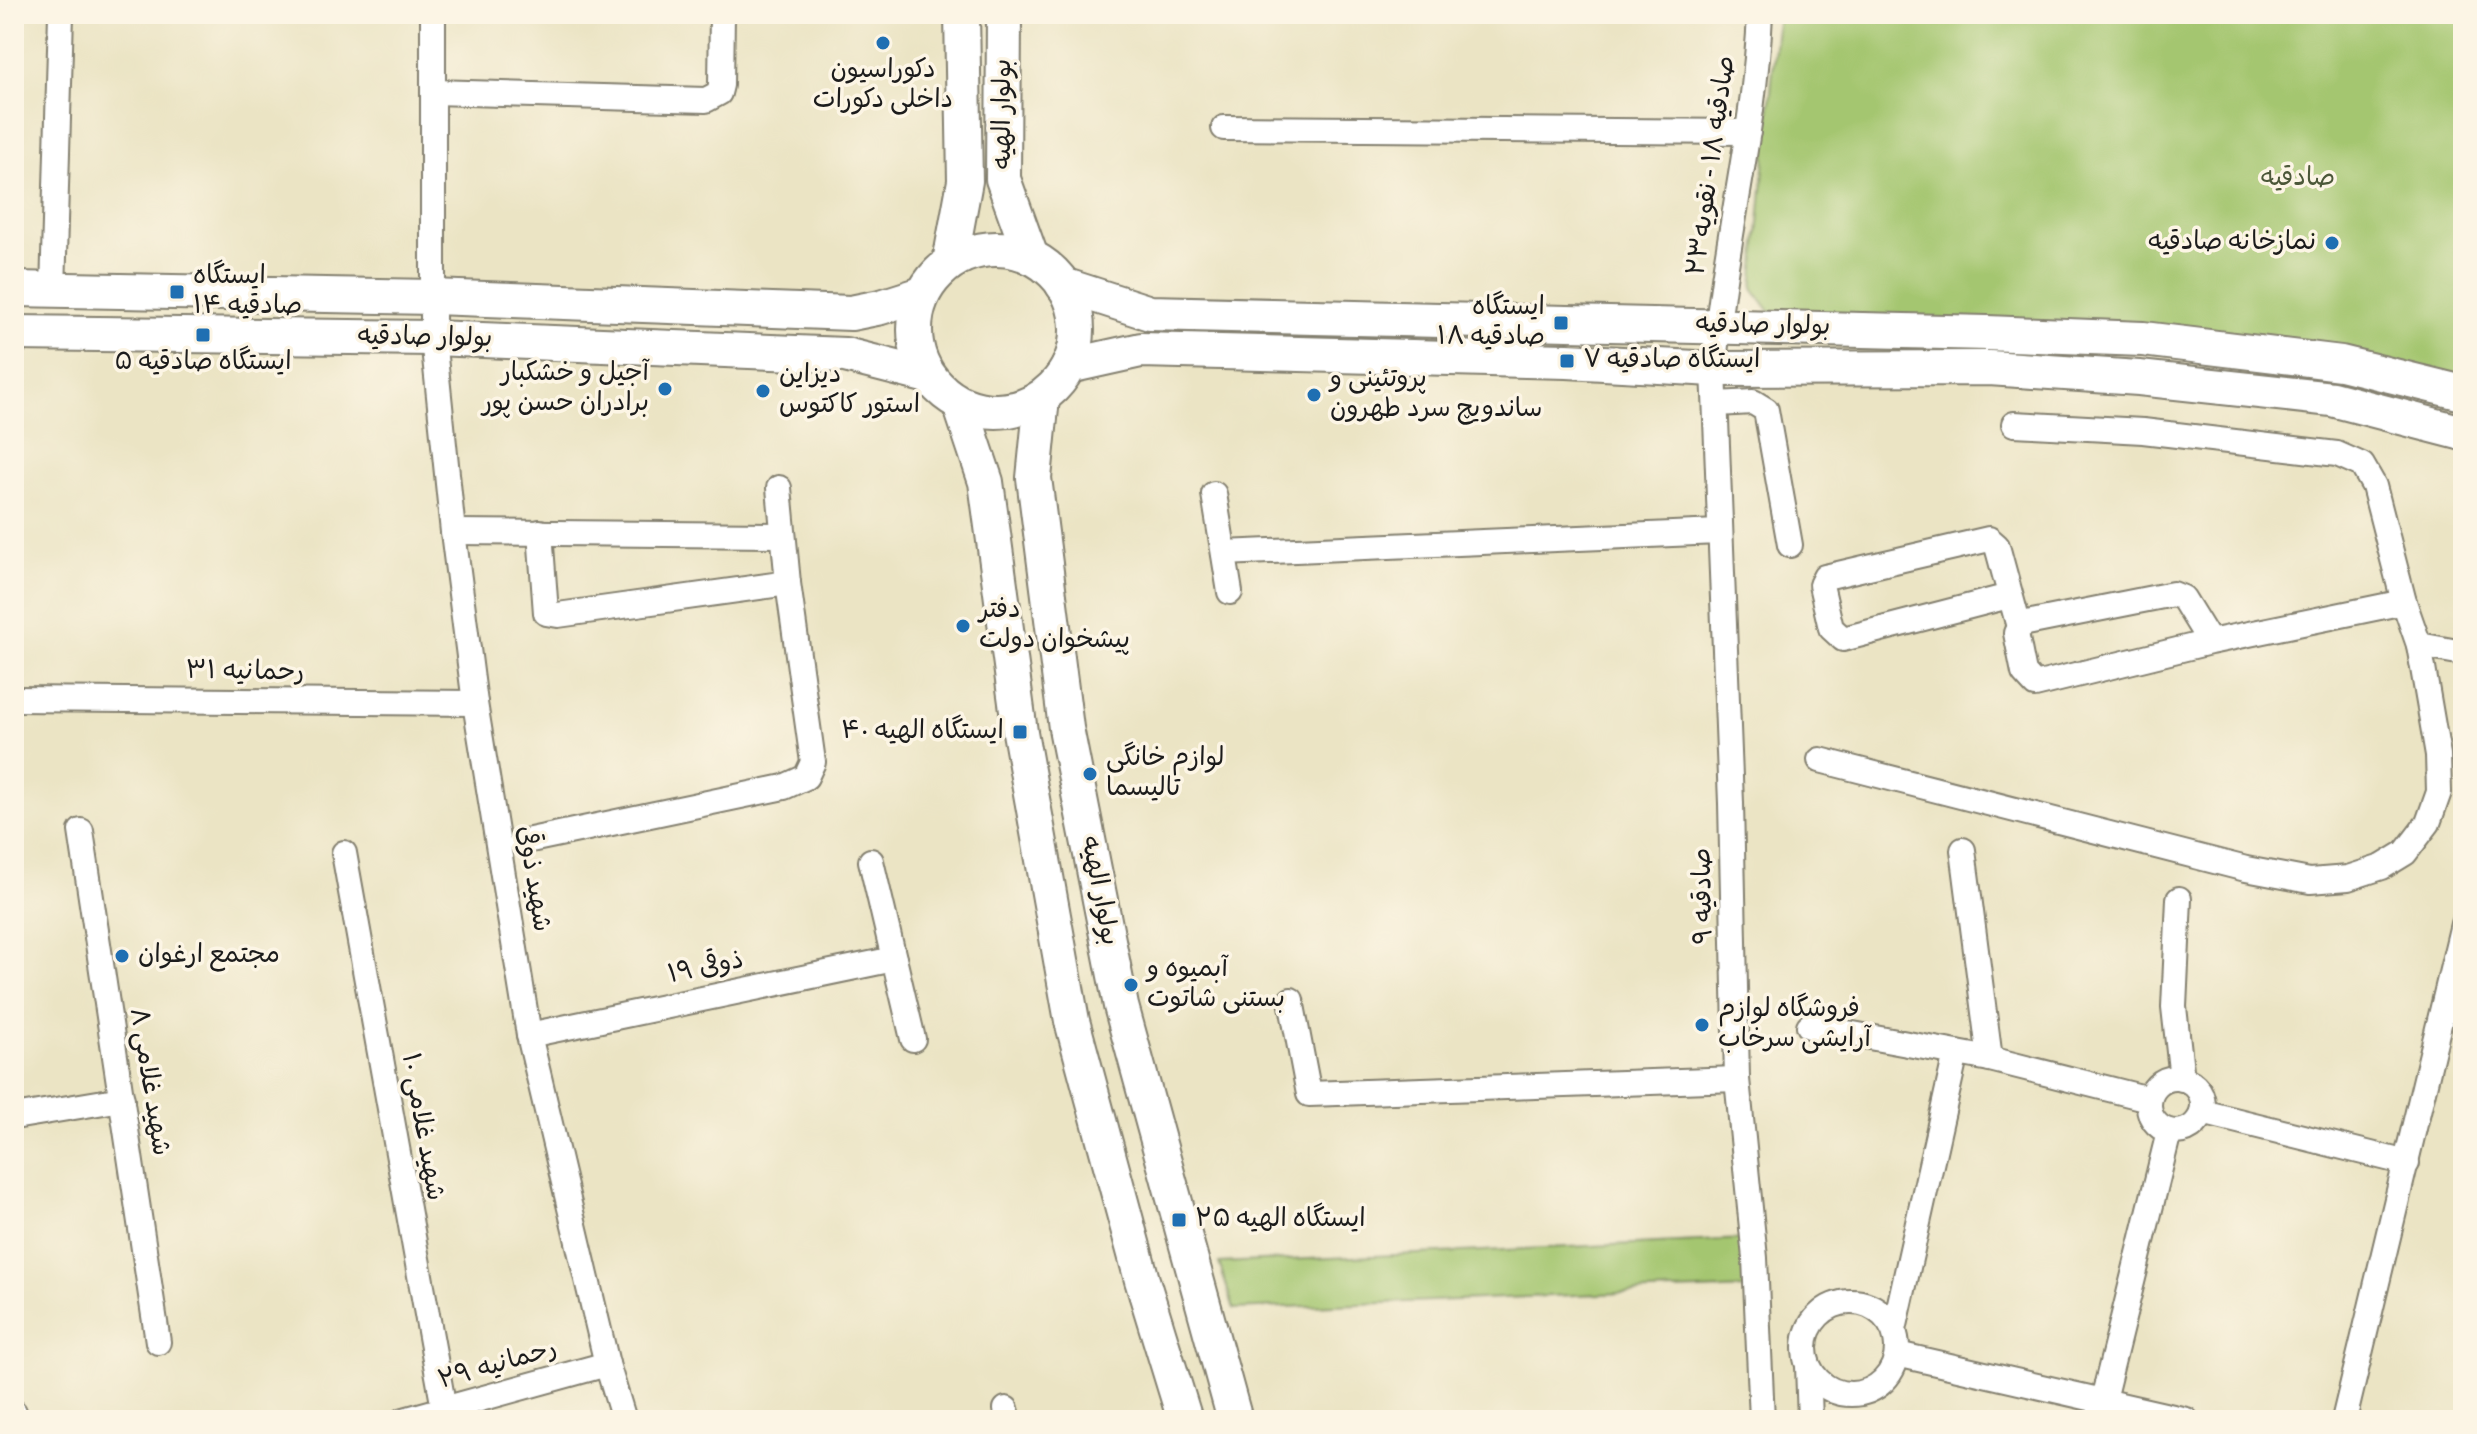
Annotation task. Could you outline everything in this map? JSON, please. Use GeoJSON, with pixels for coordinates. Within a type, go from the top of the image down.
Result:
{"type":"FeatureCollection","features":[{"type":"Feature","properties":{"kind":"main road","name":"بولوار الهیه"},"geometry":{"type":"LineString","coordinates":[[950,262],[965,181],[962,14]]}},
{"type":"Feature","properties":{"kind":"main road","name":"بولوار الهیه"},"geometry":{"type":"LineString","coordinates":[[1004,14],[1003,179],[1031,257]]}},
{"type":"Feature","properties":{"kind":"main road"},"geometry":{"type":"LineString","coordinates":[[990,249],[1011,250],[1031,257],[1049,269],[1063,285],[1073,304],[1077,325],[1076,346],[1069,366],[1058,384],[1042,398],[1023,408],[1002,412],[981,411],[960,404],[942,392],[928,376],[919,357],[914,336],[922,294],[950,262],[969,253],[990,249]]}},
{"type":"Feature","properties":{"kind":"main road","name":"بولوار صادقیه"},"geometry":{"type":"LineString","coordinates":[[1063,285],[1150,313],[2143,339],[2341,363],[2463,393]]}},
{"type":"Feature","properties":{"kind":"main road","name":"بولوار صادقیه"},"geometry":{"type":"LineString","coordinates":[[14,289],[433,297],[851,313],[922,294]]}},
{"type":"Feature","properties":{"kind":"main road"},"geometry":{"type":"LineString","coordinates":[[845,355],[861,348],[868,337],[864,323],[851,313]]}},
{"type":"Feature","properties":{"kind":"main road","name":"بولوار صادقیه"},"geometry":{"type":"LineString","coordinates":[[14,333],[433,338],[845,355],[928,376]]}},
{"type":"Feature","properties":{"kind":"main road","name":"بولوار صادقیه"},"geometry":{"type":"LineString","coordinates":[[1069,366],[1141,350],[1551,361],[1714,369],[1989,368],[2139,378],[2332,399],[2463,433]]}},
{"type":"Feature","properties":{"kind":"main road","name":"بولوار الهیه"},"geometry":{"type":"LineString","coordinates":[[1042,398],[1034,478],[1066,728],[1121,1006],[1235,1420]]}},
{"type":"Feature","properties":{"kind":"main road","name":"بولوار الهیه"},"geometry":{"type":"LineString","coordinates":[[960,404],[986,482],[1020,732],[1072,1021],[1142,1280],[1185,1420]]}},
{"type":"Feature","properties":{"kind":"street"},"geometry":{"type":"LineString","coordinates":[[53,291],[61,14]]}},
{"type":"Feature","properties":{"kind":"street","name":"شهید ذوقی"},"geometry":{"type":"LineString","coordinates":[[433,14],[433,338],[475,703],[529,1035],[607,1364],[624,1420]]}},
{"type":"Feature","properties":{"kind":"street"},"geometry":{"type":"LineString","coordinates":[[434,92],[706,100],[719,93],[721,85],[722,14]]}},
{"type":"Feature","properties":{"kind":"street","name":"صادقیه ۱۸ - نقویه۲۳"},"geometry":{"type":"LineString","coordinates":[[1714,369],[1717,326],[1748,132],[1760,14]]}},
{"type":"Feature","properties":{"kind":"street"},"geometry":{"type":"LineString","coordinates":[[1224,128],[1748,132]]}},
{"type":"Feature","properties":{"kind":"street","name":"صادقیه ۹"},"geometry":{"type":"LineString","coordinates":[[1714,369],[1731,803],[1737,1079],[1755,1258],[1762,1420]]}},
{"type":"Feature","properties":{"kind":"street"},"geometry":{"type":"LineString","coordinates":[[1717,404],[1753,402],[1766,410],[1790,545]]}},
{"type":"Feature","properties":{"kind":"street"},"geometry":{"type":"LineString","coordinates":[[1820,760],[2246,869],[2310,881],[2348,878],[2382,867],[2405,853],[2428,823],[2439,792],[2438,755],[2419,645],[2404,602],[2374,486],[2362,465],[2337,454],[2143,431],[2014,424]]}},
{"type":"Feature","properties":{"kind":"street"},"geometry":{"type":"LineString","coordinates":[[521,842],[784,787],[806,777],[813,762],[782,535],[779,488]]}},
{"type":"Feature","properties":{"kind":"street"},"geometry":{"type":"LineString","coordinates":[[1214,494],[1230,592]]}},
{"type":"Feature","properties":{"kind":"street"},"geometry":{"type":"LineString","coordinates":[[453,532],[782,535]]}},
{"type":"Feature","properties":{"kind":"street"},"geometry":{"type":"LineString","coordinates":[[540,532],[546,613],[558,615],[788,583]]}},
{"type":"Feature","properties":{"kind":"street"},"geometry":{"type":"LineString","coordinates":[[1224,553],[1719,532]]}},
{"type":"Feature","properties":{"kind":"street"},"geometry":{"type":"LineString","coordinates":[[2009,596],[1843,639],[1831,628],[1821,585],[1825,577],[1989,539],[1997,546],[2019,627],[2016,633],[2024,673],[2035,685],[2210,642],[2404,602]]}},
{"type":"Feature","properties":{"kind":"street"},"geometry":{"type":"LineString","coordinates":[[2019,627],[2179,594],[2210,642]]}},
{"type":"Feature","properties":{"kind":"street"},"geometry":{"type":"LineString","coordinates":[[2419,645],[2463,653]]}},
{"type":"Feature","properties":{"kind":"street","name":"رحمانیه ۳۱"},"geometry":{"type":"LineString","coordinates":[[14,699],[475,703]]}},
{"type":"Feature","properties":{"kind":"street","name":"شهید غلامی ۸"},"geometry":{"type":"LineString","coordinates":[[81,831],[158,1342]]}},
{"type":"Feature","properties":{"kind":"street"},"geometry":{"type":"LineString","coordinates":[[1963,850],[1990,1059]]}},
{"type":"Feature","properties":{"kind":"street","name":"شهید غلامی ۱۰"},"geometry":{"type":"LineString","coordinates":[[344,853],[445,1415]]}},
{"type":"Feature","properties":{"kind":"street"},"geometry":{"type":"LineString","coordinates":[[871,861],[913,1039]]}},
{"type":"Feature","properties":{"kind":"street"},"geometry":{"type":"LineString","coordinates":[[2179,899],[2174,1007],[2182,1079]]}},
{"type":"Feature","properties":{"kind":"street"},"geometry":{"type":"LineString","coordinates":[[2344,1420],[2463,924]]}},
{"type":"Feature","properties":{"kind":"street","name":"ذوقی ۱۹"},"geometry":{"type":"LineString","coordinates":[[529,1035],[894,959]]}},
{"type":"Feature","properties":{"kind":"street"},"geometry":{"type":"LineString","coordinates":[[1291,1000],[1309,1094],[1737,1079]]}},
{"type":"Feature","properties":{"kind":"street"},"geometry":{"type":"LineString","coordinates":[[1809,1026],[1990,1059],[2149,1099]]}},
{"type":"Feature","properties":{"kind":"street"},"geometry":{"type":"LineString","coordinates":[[1808,1366],[1823,1385],[1845,1394],[1869,1391],[1888,1376],[1956,1053]]}},
{"type":"Feature","properties":{"kind":"street"},"geometry":{"type":"LineString","coordinates":[[2171,1078],[2182,1079],[2192,1083],[2199,1091],[2202,1112],[2190,1129],[2169,1132],[2153,1119],[2149,1099],[2161,1082],[2171,1078]]}},
{"type":"Feature","properties":{"kind":"street"},"geometry":{"type":"LineString","coordinates":[[14,1117],[122,1099]]}},
{"type":"Feature","properties":{"kind":"street"},"geometry":{"type":"LineString","coordinates":[[2202,1112],[2407,1163]]}},
{"type":"Feature","properties":{"kind":"street"},"geometry":{"type":"LineString","coordinates":[[2100,1411],[2169,1132]]}},
{"type":"Feature","properties":{"kind":"street"},"geometry":{"type":"LineString","coordinates":[[1810,1420],[1805,1341],[1814,1319],[1833,1305],[1857,1302],[1880,1311],[1896,1342],[2100,1411],[2186,1420]]}},
{"type":"Feature","properties":{"kind":"street","name":"رحمانیه ۲۹"},"geometry":{"type":"LineString","coordinates":[[404,1420],[445,1415],[607,1364]]}},
{"type":"Feature","properties":{"kind":"street"},"geometry":{"type":"LineString","coordinates":[[14,1412],[15,1420]]}},
{"type":"Feature","properties":{"kind":"green space","name":"صادقیه"},"geometry":{"type":"Polygon","coordinates":[[[1778,14],[2463,14],[2463,380],[1775,318],[1753,289],[1778,14]]]}},
{"type":"Feature","properties":{"kind":"green space"},"geometry":{"type":"Polygon","coordinates":[[[1744,1239],[1747,1288],[1234,1309],[1219,1263],[1744,1239]]]}},
{"type":"Feature","properties":{"kind":"place","name":"دکوراسیون داخلی دکورات"},"geometry":{"type":"Point","coordinates":[883,43]}},
{"type":"Feature","properties":{"kind":"place","name":"نمازخانه صادقیه"},"geometry":{"type":"Point","coordinates":[2332,243]}},
{"type":"Feature","properties":{"kind":"place","name":"ایستگاه صادقیه ۱۴"},"geometry":{"type":"Point","coordinates":[177,292]}},
{"type":"Feature","properties":{"kind":"place","name":"ایستگاه صادقیه ۱۸"},"geometry":{"type":"Point","coordinates":[1561,323]}},
{"type":"Feature","properties":{"kind":"place","name":"ایستگاه صادقیه ۵"},"geometry":{"type":"Point","coordinates":[203,335]}},
{"type":"Feature","properties":{"kind":"place","name":"ایستگاه صادقیه ۷"},"geometry":{"type":"Point","coordinates":[1567,361]}},
{"type":"Feature","properties":{"kind":"place","name":"آجیل و خشکبار برادران حسن پور"},"geometry":{"type":"Point","coordinates":[665,389]}},
{"type":"Feature","properties":{"kind":"place","name":"دیزاین استور کاکتوس"},"geometry":{"type":"Point","coordinates":[763,391]}},
{"type":"Feature","properties":{"kind":"place","name":"پروتئینی و ساندویچ سرد طهرون"},"geometry":{"type":"Point","coordinates":[1314,395]}},
{"type":"Feature","properties":{"kind":"place","name":"دفتر پیشخوان دولت"},"geometry":{"type":"Point","coordinates":[963,626]}},
{"type":"Feature","properties":{"kind":"place","name":"ایستگاه الهیه ۴۰"},"geometry":{"type":"Point","coordinates":[1020,732]}},
{"type":"Feature","properties":{"kind":"place","name":"لوازم خانگی تالیسما"},"geometry":{"type":"Point","coordinates":[1090,774]}},
{"type":"Feature","properties":{"kind":"place","name":"مجتمع ارغوان"},"geometry":{"type":"Point","coordinates":[122,956]}},
{"type":"Feature","properties":{"kind":"place","name":"آبمیوه و بستنی شاتوت"},"geometry":{"type":"Point","coordinates":[1131,985]}},
{"type":"Feature","properties":{"kind":"place","name":"فروشگاه لوازم آرایشی سرخاب"},"geometry":{"type":"Point","coordinates":[1702,1025]}},
{"type":"Feature","properties":{"kind":"place","name":"ایستگاه الهیه ۲۵"},"geometry":{"type":"Point","coordinates":[1179,1220]}}]}
